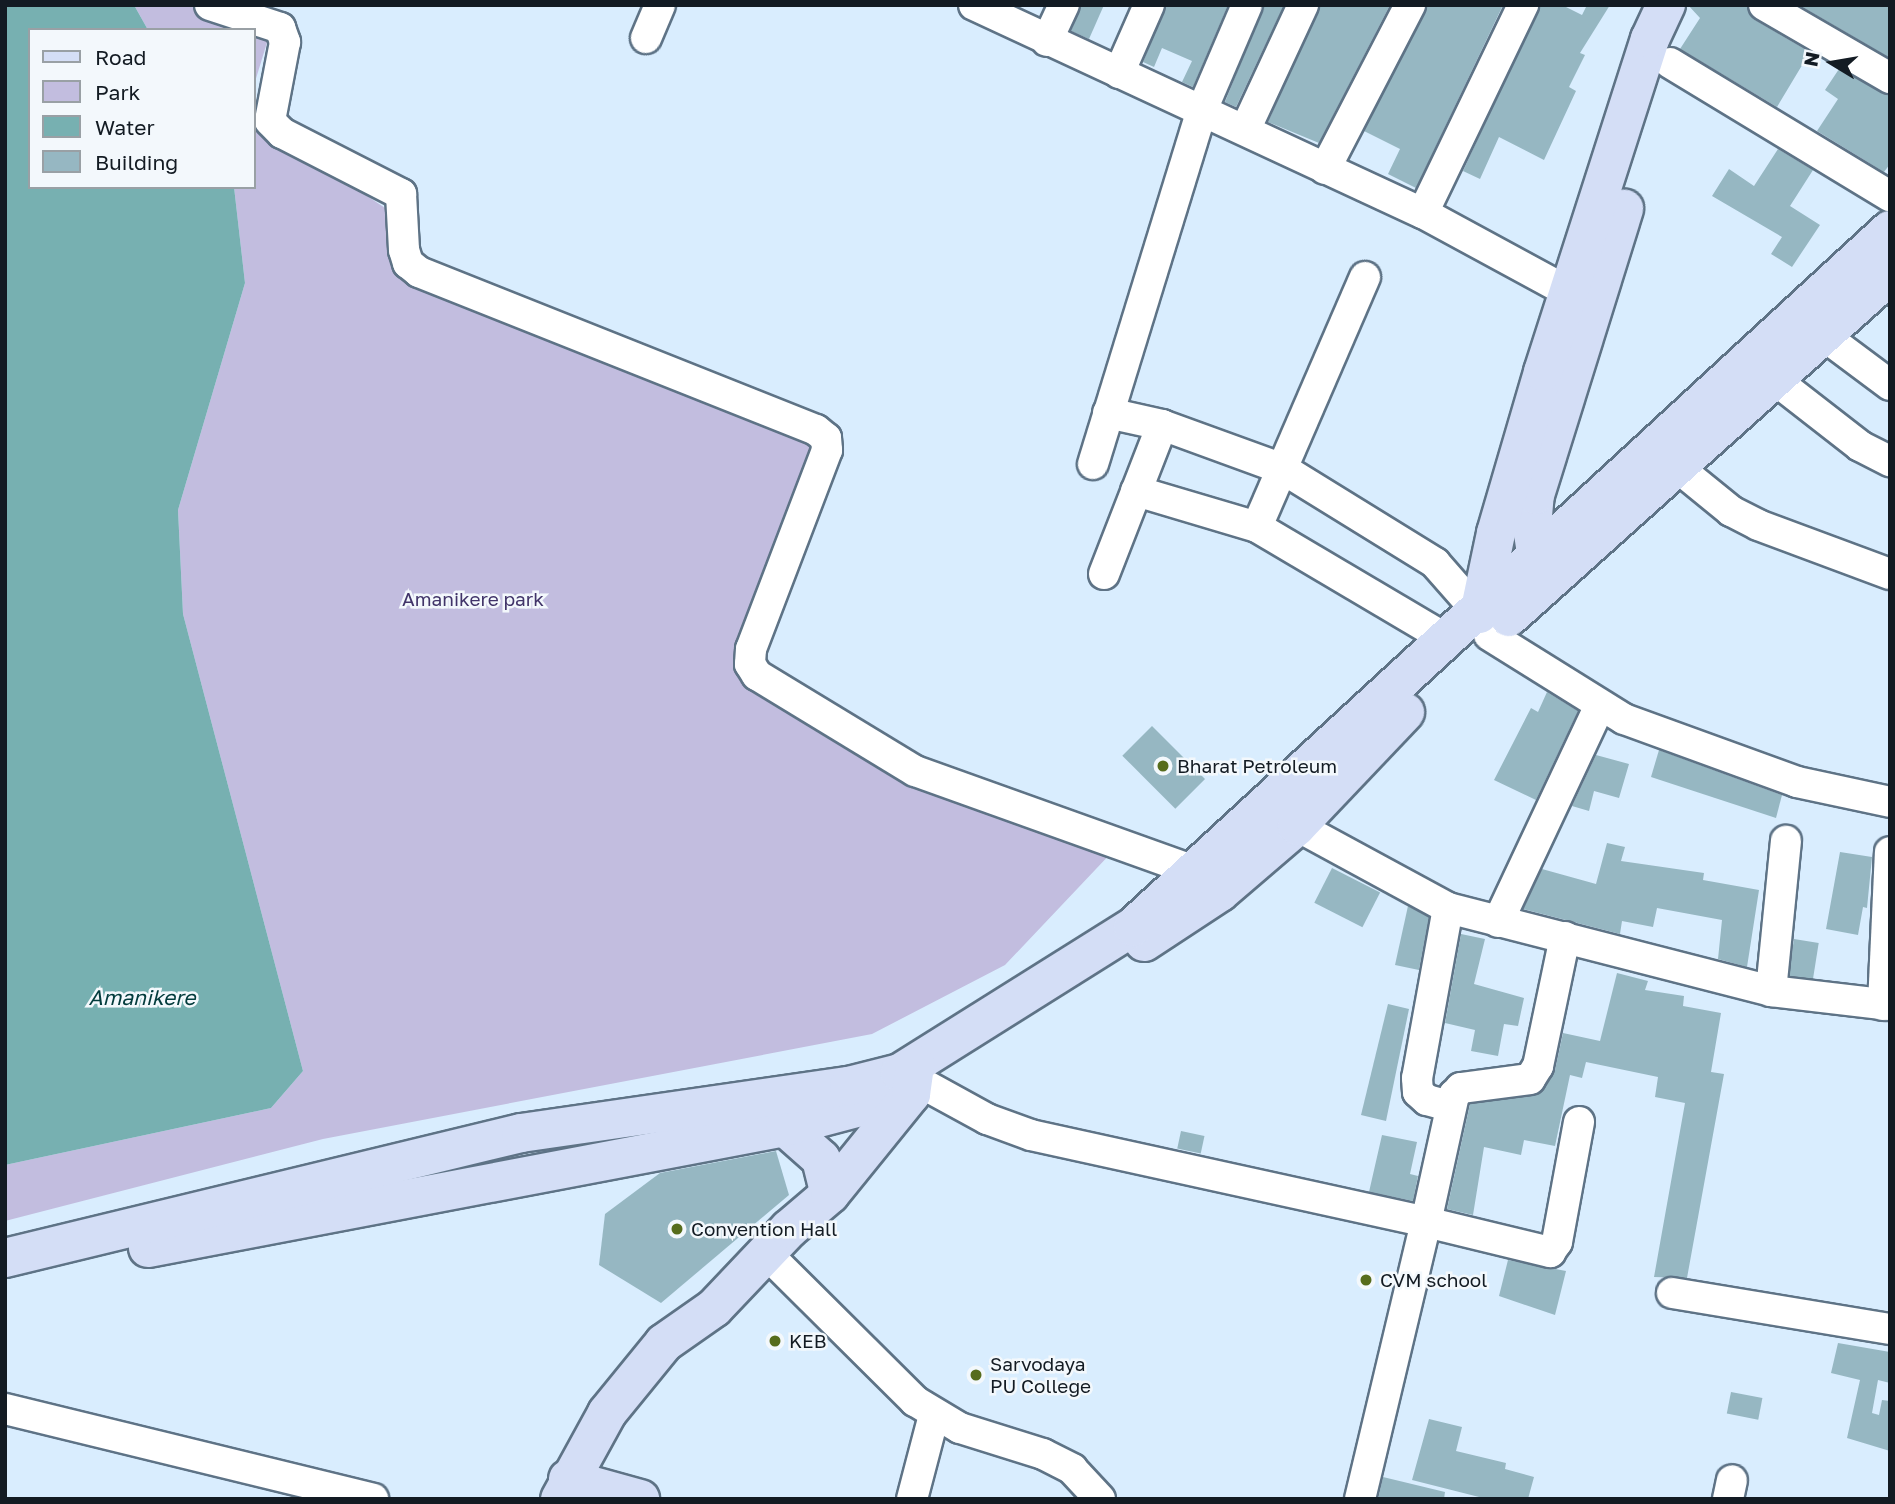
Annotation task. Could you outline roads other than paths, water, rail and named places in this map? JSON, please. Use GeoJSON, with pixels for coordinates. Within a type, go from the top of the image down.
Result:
{"type":"FeatureCollection","features":[{"type":"Feature","properties":{"kind":"main road"},"geometry":{"type":"LineString","coordinates":[[1539,572],[1535,495],[1582,299],[1650,39],[1666,5]]}},
{"type":"Feature","properties":{"kind":"main road"},"geometry":{"type":"LineString","coordinates":[[1483,624],[1522,442],[1582,299],[1693,5]]}},
{"type":"Feature","properties":{"kind":"main road"},"geometry":{"type":"LineString","coordinates":[[5,1276],[785,1127],[917,1081],[1220,892],[1297,826],[1483,624],[1890,230]]}},
{"type":"Feature","properties":{"kind":"main road"},"geometry":{"type":"LineString","coordinates":[[1539,572],[1677,467],[1890,275]]}},
{"type":"Feature","properties":{"kind":"main road"},"geometry":{"type":"LineString","coordinates":[[640,1499],[564,1489],[607,1413],[664,1343],[715,1308],[830,1194],[917,1081],[1133,927],[1448,640],[1483,624]]}},
{"type":"Feature","properties":{"kind":"main road"},"geometry":{"type":"LineString","coordinates":[[5,1258],[522,1133],[849,1086],[900,1073],[917,1081]]}},
{"type":"Feature","properties":{"kind":"main road"},"geometry":{"type":"LineString","coordinates":[[785,1127],[821,1159],[830,1194]]}},
{"type":"Feature","properties":{"kind":"street"},"geometry":{"type":"LineString","coordinates":[[209,5],[281,28],[285,41],[270,121],[282,133],[401,194],[404,250],[408,263],[419,272],[816,430],[826,438],[827,450],[751,649],[750,664],[757,675],[915,771],[1195,871]]}},
{"type":"Feature","properties":{"kind":"street"},"geometry":{"type":"LineString","coordinates":[[646,38],[660,5]]}},
{"type":"Feature","properties":{"kind":"street"},"geometry":{"type":"LineString","coordinates":[[974,5],[1423,213],[1582,299]]}},
{"type":"Feature","properties":{"kind":"street"},"geometry":{"type":"LineString","coordinates":[[1047,41],[1064,5]]}},
{"type":"Feature","properties":{"kind":"street"},"geometry":{"type":"LineString","coordinates":[[1119,73],[1149,5]]}},
{"type":"Feature","properties":{"kind":"street"},"geometry":{"type":"LineString","coordinates":[[1093,464],[1202,110],[1247,5]]}},
{"type":"Feature","properties":{"kind":"street"},"geometry":{"type":"LineString","coordinates":[[1325,169],[1410,5]]}},
{"type":"Feature","properties":{"kind":"street"},"geometry":{"type":"LineString","coordinates":[[1423,213],[1523,5]]}},
{"type":"Feature","properties":{"kind":"street"},"geometry":{"type":"LineString","coordinates":[[1764,5],[1890,78]]}},
{"type":"Feature","properties":{"kind":"street"},"geometry":{"type":"LineString","coordinates":[[1245,130],[1294,8]]}},
{"type":"Feature","properties":{"kind":"street"},"geometry":{"type":"LineString","coordinates":[[1670,63],[1890,196]]}},
{"type":"Feature","properties":{"kind":"street"},"geometry":{"type":"LineString","coordinates":[[1257,527],[1365,277]]}},
{"type":"Feature","properties":{"kind":"street"},"geometry":{"type":"LineString","coordinates":[[1824,335],[1890,385]]}},
{"type":"Feature","properties":{"kind":"street"},"geometry":{"type":"LineString","coordinates":[[1774,379],[1860,446],[1890,461]]}},
{"type":"Feature","properties":{"kind":"street"},"geometry":{"type":"LineString","coordinates":[[1108,413],[1162,425],[1283,468],[1435,563],[1483,624],[1599,707],[1797,782],[1890,802]]}},
{"type":"Feature","properties":{"kind":"street"},"geometry":{"type":"LineString","coordinates":[[1104,574],[1162,425]]}},
{"type":"Feature","properties":{"kind":"street"},"geometry":{"type":"LineString","coordinates":[[1677,467],[1749,520],[1890,573]]}},
{"type":"Feature","properties":{"kind":"street"},"geometry":{"type":"LineString","coordinates":[[1136,491],[1257,527],[1448,640]]}},
{"type":"Feature","properties":{"kind":"street"},"geometry":{"type":"LineString","coordinates":[[1498,922],[1599,707]]}},
{"type":"Feature","properties":{"kind":"street"},"geometry":{"type":"LineString","coordinates":[[1297,826],[1448,908],[1771,991],[1886,1005],[1890,852]]}},
{"type":"Feature","properties":{"kind":"street"},"geometry":{"type":"LineString","coordinates":[[1771,991],[1786,841]]}},
{"type":"Feature","properties":{"kind":"street"},"geometry":{"type":"LineString","coordinates":[[1448,908],[1417,1078],[1418,1092],[1427,1100],[1450,1107]]}},
{"type":"Feature","properties":{"kind":"street"},"geometry":{"type":"LineString","coordinates":[[1360,1499],[1426,1222],[1450,1107],[1461,1088],[1530,1079],[1538,1066],[1565,937]]}},
{"type":"Feature","properties":{"kind":"street"},"geometry":{"type":"LineString","coordinates":[[917,1081],[987,1119],[1031,1135],[1550,1252],[1557,1242],[1579,1122]]}},
{"type":"Feature","properties":{"kind":"street"},"geometry":{"type":"LineString","coordinates":[[767,1254],[934,1415],[1043,1454],[1072,1469],[1100,1499]]}},
{"type":"Feature","properties":{"kind":"street"},"geometry":{"type":"LineString","coordinates":[[1672,1293],[1890,1329]]}},
{"type":"Feature","properties":{"kind":"street"},"geometry":{"type":"LineString","coordinates":[[5,1409],[373,1499]]}},
{"type":"Feature","properties":{"kind":"street"},"geometry":{"type":"LineString","coordinates":[[912,1499],[934,1415]]}},
{"type":"Feature","properties":{"kind":"water","name":"Amanikere"},"geometry":{"type":"Polygon","coordinates":[[[5,5],[134,5],[147,28],[28,28],[28,189],[234,189],[245,283],[178,510],[183,614],[303,1071],[271,1108],[5,1165],[5,5]]]}},
{"type":"Feature","properties":{"kind":"place","name":"Bharat Petroleum"},"geometry":{"type":"Point","coordinates":[1163,766]}},
{"type":"Feature","properties":{"kind":"place","name":"Convention Hall"},"geometry":{"type":"Point","coordinates":[677,1229]}},
{"type":"Feature","properties":{"kind":"place","name":"CVM school"},"geometry":{"type":"Point","coordinates":[1366,1280]}},
{"type":"Feature","properties":{"kind":"place","name":"KEB"},"geometry":{"type":"Point","coordinates":[775,1341]}},
{"type":"Feature","properties":{"kind":"place","name":"Sarvodaya PU College"},"geometry":{"type":"Point","coordinates":[976,1375]}},
{"type":"Feature","properties":{"kind":"park label","name":"Amanikere park"},"geometry":{"type":"Point","coordinates":[473,599]}}]}
